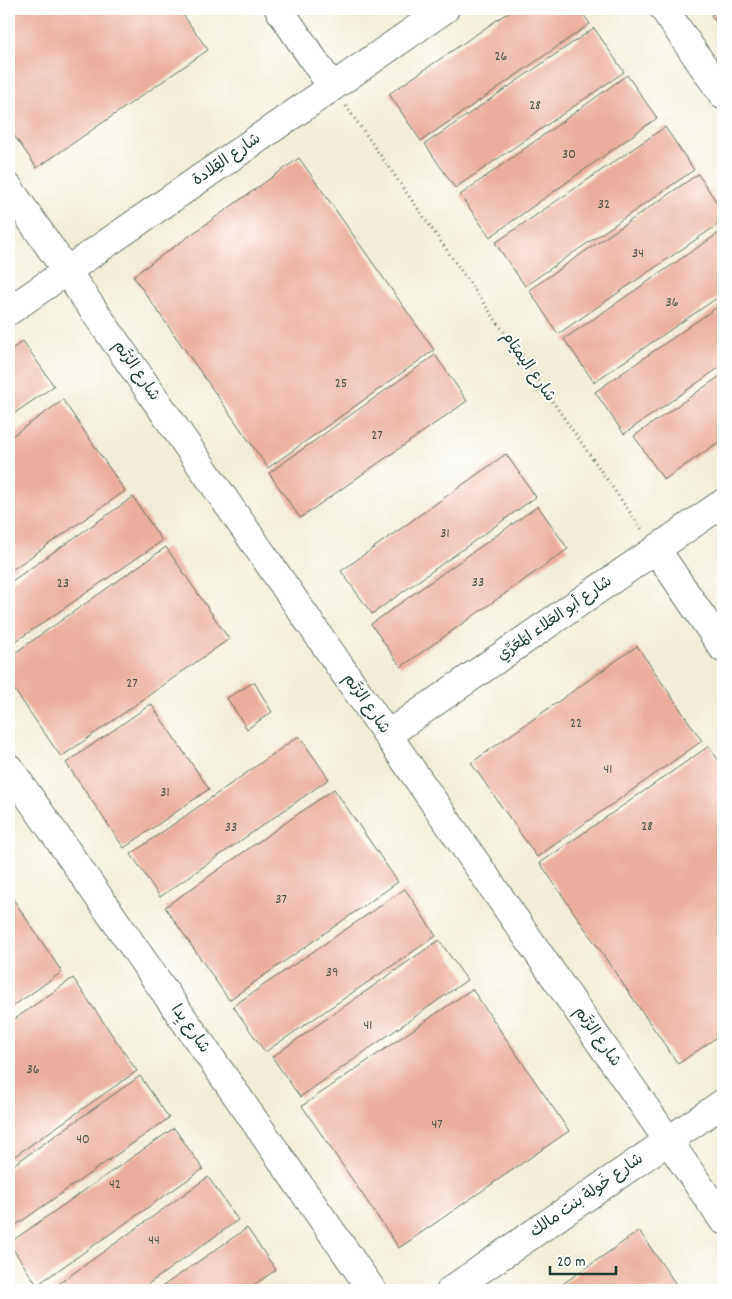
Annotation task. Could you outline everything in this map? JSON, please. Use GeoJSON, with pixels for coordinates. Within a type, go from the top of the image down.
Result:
{"type":"FeatureCollection","features":[{"type":"Feature","properties":{"kind":"street"},"geometry":{"type":"LineString","coordinates":[[279,9],[332,87]]}},
{"type":"Feature","properties":{"kind":"street","name":"شارع القِلادة"},"geometry":{"type":"LineString","coordinates":[[9,311],[445,9]]}},
{"type":"Feature","properties":{"kind":"street"},"geometry":{"type":"LineString","coordinates":[[664,9],[723,96]]}},
{"type":"Feature","properties":{"kind":"street","name":"شارع الرُتَم"},"geometry":{"type":"LineString","coordinates":[[9,188],[723,1220]]}},
{"type":"Feature","properties":{"kind":"street","name":"شارع أبو العَلاء المَعَرِّي"},"geometry":{"type":"LineString","coordinates":[[387,735],[723,503]]}},
{"type":"Feature","properties":{"kind":"street"},"geometry":{"type":"LineString","coordinates":[[656,549],[723,648]]}},
{"type":"Feature","properties":{"kind":"street","name":"شارع يِدا"},"geometry":{"type":"LineString","coordinates":[[9,768],[372,1290]]}},
{"type":"Feature","properties":{"kind":"street","name":"شارع خَولة بنت مالك"},"geometry":{"type":"LineString","coordinates":[[451,1290],[723,1103]]}},
{"type":"Feature","properties":{"kind":"path","name":"شارع اليميَام"},"geometry":{"type":"LineString","coordinates":[[332,87],[656,549]]}},
{"type":"Feature","properties":{"kind":"building"},"geometry":{"type":"Polygon","coordinates":[[[9,9],[179,9],[208,50],[37,168],[9,128],[9,9]]]}},
{"type":"Feature","properties":{"kind":"building"},"geometry":{"type":"Polygon","coordinates":[[[513,9],[580,9],[590,24],[421,141],[389,94],[513,9]]]}},
{"type":"Feature","properties":{"kind":"building"},"geometry":{"type":"Polygon","coordinates":[[[723,9],[723,33],[711,15],[723,9]]]}},
{"type":"Feature","properties":{"kind":"building"},"geometry":{"type":"Polygon","coordinates":[[[594,28],[624,72],[455,188],[425,144],[594,28]]]}},
{"type":"Feature","properties":{"kind":"building"},"geometry":{"type":"Polygon","coordinates":[[[627,75],[657,118],[490,237],[460,195],[627,75]]]}},
{"type":"Feature","properties":{"kind":"building"},"geometry":{"type":"Polygon","coordinates":[[[665,127],[694,170],[525,286],[495,243],[665,127]]]}},
{"type":"Feature","properties":{"kind":"building"},"geometry":{"type":"Polygon","coordinates":[[[299,158],[434,350],[268,468],[133,276],[299,158]]]}},
{"type":"Feature","properties":{"kind":"building"},"geometry":{"type":"Polygon","coordinates":[[[698,174],[723,212],[723,221],[558,334],[529,290],[698,174]]]}},
{"type":"Feature","properties":{"kind":"building"},"geometry":{"type":"Polygon","coordinates":[[[723,230],[723,294],[594,382],[564,339],[723,230]]]}},
{"type":"Feature","properties":{"kind":"building"},"geometry":{"type":"Polygon","coordinates":[[[723,303],[723,365],[624,434],[595,392],[723,303]]]}},
{"type":"Feature","properties":{"kind":"building"},"geometry":{"type":"Polygon","coordinates":[[[23,341],[54,386],[9,417],[9,351],[23,341]]]}},
{"type":"Feature","properties":{"kind":"building"},"geometry":{"type":"Polygon","coordinates":[[[435,355],[467,401],[300,518],[269,473],[435,355]]]}},
{"type":"Feature","properties":{"kind":"building"},"geometry":{"type":"Polygon","coordinates":[[[723,374],[723,439],[664,480],[634,436],[723,374]]]}},
{"type":"Feature","properties":{"kind":"building"},"geometry":{"type":"Polygon","coordinates":[[[63,400],[125,491],[9,572],[9,438],[63,400]]]}},
{"type":"Feature","properties":{"kind":"building"},"geometry":{"type":"Polygon","coordinates":[[[506,454],[536,497],[372,614],[341,571],[506,454]]]}},
{"type":"Feature","properties":{"kind":"building"},"geometry":{"type":"Polygon","coordinates":[[[133,497],[162,541],[9,646],[9,583],[133,497]]]}},
{"type":"Feature","properties":{"kind":"building"},"geometry":{"type":"Polygon","coordinates":[[[538,506],[568,549],[401,667],[371,624],[538,506]]]}},
{"type":"Feature","properties":{"kind":"building"},"geometry":{"type":"Polygon","coordinates":[[[166,547],[229,639],[61,757],[9,682],[9,657],[166,547]]]}},
{"type":"Feature","properties":{"kind":"building"},"geometry":{"type":"Polygon","coordinates":[[[637,646],[702,741],[537,857],[471,763],[637,646]]]}},
{"type":"Feature","properties":{"kind":"building"},"geometry":{"type":"Polygon","coordinates":[[[254,682],[272,712],[247,729],[227,698],[254,682]]]}},
{"type":"Feature","properties":{"kind":"building"},"geometry":{"type":"Polygon","coordinates":[[[151,704],[209,789],[124,848],[66,763],[151,704]]]}},
{"type":"Feature","properties":{"kind":"building"},"geometry":{"type":"Polygon","coordinates":[[[299,736],[329,779],[160,897],[131,854],[299,736]]]}},
{"type":"Feature","properties":{"kind":"building"},"geometry":{"type":"Polygon","coordinates":[[[709,746],[723,767],[723,1033],[678,1064],[540,863],[709,746]]]}},
{"type":"Feature","properties":{"kind":"building"},"geometry":{"type":"Polygon","coordinates":[[[334,789],[398,882],[229,1000],[165,907],[334,789]]]}},
{"type":"Feature","properties":{"kind":"building"},"geometry":{"type":"Polygon","coordinates":[[[405,889],[436,936],[265,1052],[233,1006],[405,889]]]}},
{"type":"Feature","properties":{"kind":"building"},"geometry":{"type":"Polygon","coordinates":[[[9,893],[62,972],[9,1009],[9,893]]]}},
{"type":"Feature","properties":{"kind":"building"},"geometry":{"type":"Polygon","coordinates":[[[439,940],[467,980],[300,1097],[272,1057],[439,940]]]}},
{"type":"Feature","properties":{"kind":"building"},"geometry":{"type":"Polygon","coordinates":[[[73,978],[137,1071],[9,1160],[9,1023],[73,978]]]}},
{"type":"Feature","properties":{"kind":"building"},"geometry":{"type":"Polygon","coordinates":[[[472,989],[569,1131],[399,1248],[302,1106],[472,989]]]}},
{"type":"Feature","properties":{"kind":"building"},"geometry":{"type":"Polygon","coordinates":[[[140,1076],[169,1118],[9,1230],[9,1168],[140,1076]]]}},
{"type":"Feature","properties":{"kind":"building"},"geometry":{"type":"Polygon","coordinates":[[[174,1128],[203,1169],[37,1285],[9,1243],[174,1128]]]}},
{"type":"Feature","properties":{"kind":"building"},"geometry":{"type":"Polygon","coordinates":[[[208,1177],[238,1220],[140,1290],[50,1290],[208,1177]]]}},
{"type":"Feature","properties":{"kind":"building"},"geometry":{"type":"Polygon","coordinates":[[[247,1228],[276,1270],[246,1290],[157,1290],[247,1228]]]}},
{"type":"Feature","properties":{"kind":"building"},"geometry":{"type":"Polygon","coordinates":[[[639,1231],[680,1290],[554,1290],[639,1231]]]}}]}
